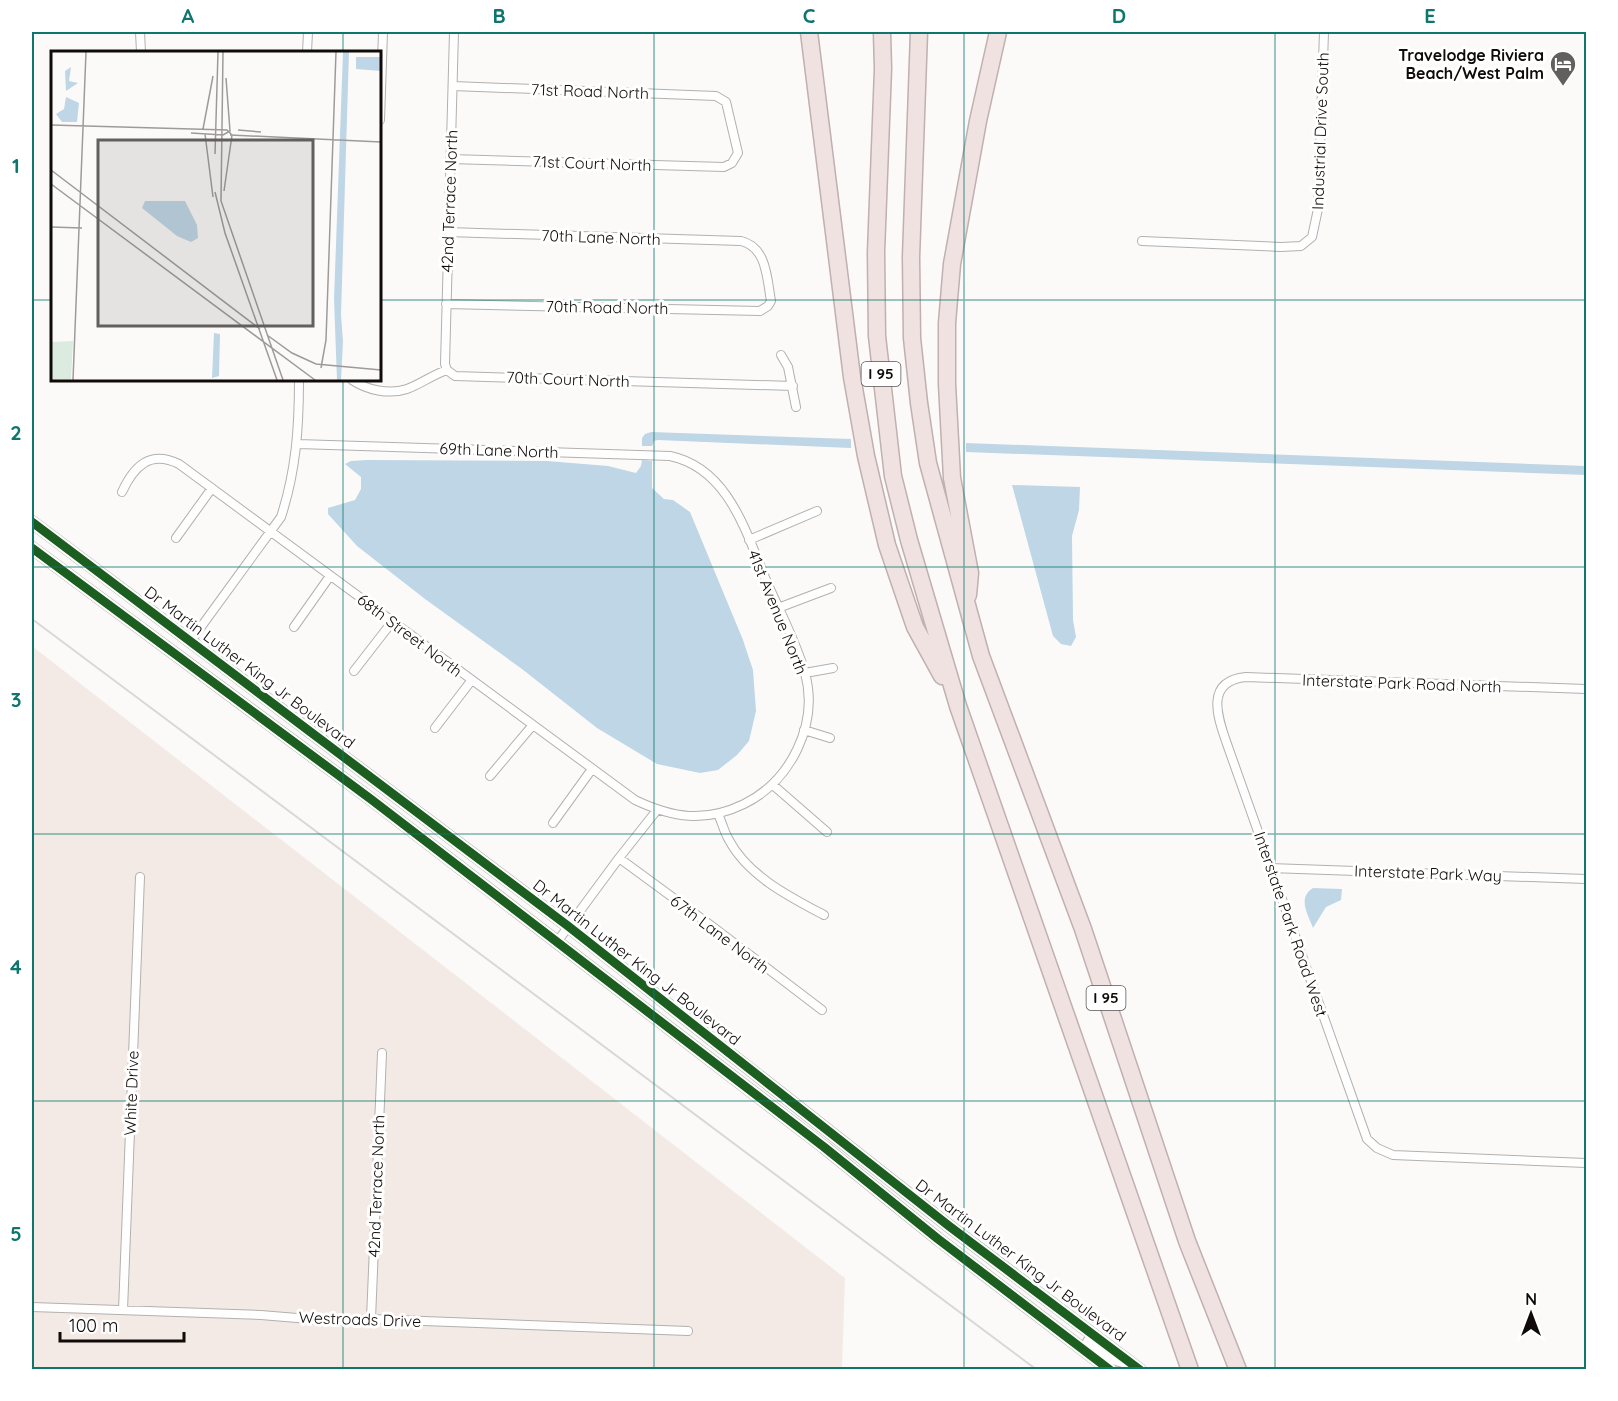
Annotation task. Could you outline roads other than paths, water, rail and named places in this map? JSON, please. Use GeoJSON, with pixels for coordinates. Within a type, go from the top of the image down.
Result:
{"type":"FeatureCollection","features":[{"type":"Feature","properties":{"kind":"highway"},"geometry":{"type":"LineString","coordinates":[[809,32],[852,376],[866,456],[887,545],[915,627],[958,706]]}},
{"type":"Feature","properties":{"kind":"highway","name":"I 95"},"geometry":{"type":"LineString","coordinates":[[882,32],[883,69],[876,252],[877,336],[893,476],[909,540],[958,706],[1190,1370]]}},
{"type":"Feature","properties":{"kind":"highway","name":"I 95"},"geometry":{"type":"LineString","coordinates":[[919,32],[911,257],[912,338],[928,464],[981,656],[1087,940],[1187,1241],[1238,1370]]}},
{"type":"Feature","properties":{"kind":"highway"},"geometry":{"type":"LineString","coordinates":[[967,605],[970,573],[952,478],[947,384],[947,323],[952,264],[978,121],[998,32]]}},
{"type":"Feature","properties":{"kind":"main road","name":"Dr Martin Luther King Jr Boulevard"},"geometry":{"type":"LineString","coordinates":[[32,522],[568,926],[949,1226],[1135,1366]]}},
{"type":"Feature","properties":{"kind":"main road","name":"Dr Martin Luther King Jr Boulevard"},"geometry":{"type":"LineString","coordinates":[[32,548],[372,800],[1110,1370]]}},
{"type":"Feature","properties":{"kind":"main road"},"geometry":{"type":"LineString","coordinates":[[1022,1303],[1038,1302],[1109,1357],[1135,1366]]}},
{"type":"Feature","properties":{"kind":"street"},"geometry":{"type":"LineString","coordinates":[[140,32],[141,51]]}},
{"type":"Feature","properties":{"kind":"street"},"geometry":{"type":"LineString","coordinates":[[307,51],[308,32]]}},
{"type":"Feature","properties":{"kind":"street"},"geometry":{"type":"LineString","coordinates":[[381,91],[383,32]]}},
{"type":"Feature","properties":{"kind":"street","name":"42nd Terrace North"},"geometry":{"type":"LineString","coordinates":[[447,370],[445,364],[446,304],[454,32]]}},
{"type":"Feature","properties":{"kind":"street","name":"Industrial Drive South"},"geometry":{"type":"LineString","coordinates":[[1142,241],[1281,247],[1301,246],[1312,237],[1318,209],[1324,32]]}},
{"type":"Feature","properties":{"kind":"street","name":"71st Road North"},"geometry":{"type":"LineString","coordinates":[[453,87],[716,96],[726,102],[738,153],[732,163]]}},
{"type":"Feature","properties":{"kind":"street","name":"71st Court North"},"geometry":{"type":"LineString","coordinates":[[450,159],[724,167],[732,163]]}},
{"type":"Feature","properties":{"kind":"street","name":"70th Lane North"},"geometry":{"type":"LineString","coordinates":[[448,232],[741,241],[752,245],[762,257],[771,301],[768,306]]}},
{"type":"Feature","properties":{"kind":"street","name":"70th Road North"},"geometry":{"type":"LineString","coordinates":[[446,304],[760,311],[768,306]]}},
{"type":"Feature","properties":{"kind":"street"},"geometry":{"type":"LineString","coordinates":[[781,356],[788,367],[796,407]]}},
{"type":"Feature","properties":{"kind":"street"},"geometry":{"type":"LineString","coordinates":[[354,381],[363,387],[378,391],[396,391],[447,370]]}},
{"type":"Feature","properties":{"kind":"street","name":"70th Court North"},"geometry":{"type":"LineString","coordinates":[[447,370],[455,376],[792,386]]}},
{"type":"Feature","properties":{"kind":"street"},"geometry":{"type":"LineString","coordinates":[[190,642],[279,523],[288,498],[298,444],[299,381]]}},
{"type":"Feature","properties":{"kind":"street","name":"69th Lane North"},"geometry":{"type":"LineString","coordinates":[[298,444],[647,455],[676,457],[699,466]]}},
{"type":"Feature","properties":{"kind":"street","name":"68th Street North"},"geometry":{"type":"LineString","coordinates":[[122,492],[131,474],[140,465],[151,460],[164,459],[179,464],[532,726],[635,800],[657,810]]}},
{"type":"Feature","properties":{"kind":"street","name":"41st Avenue North"},"geometry":{"type":"LineString","coordinates":[[657,810],[696,817],[718,814],[752,800],[773,785],[791,764],[804,730],[807,699],[804,673],[750,540],[724,491],[708,472],[699,466]]}},
{"type":"Feature","properties":{"kind":"street"},"geometry":{"type":"LineString","coordinates":[[176,538],[212,488]]}},
{"type":"Feature","properties":{"kind":"street"},"geometry":{"type":"LineString","coordinates":[[750,540],[817,511]]}},
{"type":"Feature","properties":{"kind":"street"},"geometry":{"type":"LineString","coordinates":[[294,627],[330,576]]}},
{"type":"Feature","properties":{"kind":"street"},"geometry":{"type":"LineString","coordinates":[[778,608],[831,588]]}},
{"type":"Feature","properties":{"kind":"street"},"geometry":{"type":"LineString","coordinates":[[354,671],[392,622]]}},
{"type":"Feature","properties":{"kind":"street"},"geometry":{"type":"LineString","coordinates":[[804,673],[833,668]]}},
{"type":"Feature","properties":{"kind":"street","name":"Interstate Park Road North"},"geometry":{"type":"LineString","coordinates":[[1222,690],[1230,682],[1246,677],[1587,689]]}},
{"type":"Feature","properties":{"kind":"street"},"geometry":{"type":"LineString","coordinates":[[435,728],[471,681]]}},
{"type":"Feature","properties":{"kind":"street","name":"Interstate Park Road West"},"geometry":{"type":"LineString","coordinates":[[1222,690],[1216,706],[1218,718],[1364,1133],[1371,1144],[1382,1152],[1398,1156],[1587,1163]]}},
{"type":"Feature","properties":{"kind":"street"},"geometry":{"type":"LineString","coordinates":[[490,776],[532,726]]}},
{"type":"Feature","properties":{"kind":"street"},"geometry":{"type":"LineString","coordinates":[[804,730],[831,738]]}},
{"type":"Feature","properties":{"kind":"street"},"geometry":{"type":"LineString","coordinates":[[553,823],[592,769]]}},
{"type":"Feature","properties":{"kind":"street"},"geometry":{"type":"LineString","coordinates":[[773,785],[827,832]]}},
{"type":"Feature","properties":{"kind":"street"},"geometry":{"type":"LineString","coordinates":[[557,942],[618,858],[657,810]]}},
{"type":"Feature","properties":{"kind":"street"},"geometry":{"type":"LineString","coordinates":[[718,814],[730,843],[750,867],[776,887],[824,915]]}},
{"type":"Feature","properties":{"kind":"street","name":"67th Lane North"},"geometry":{"type":"LineString","coordinates":[[618,858],[822,1010]]}},
{"type":"Feature","properties":{"kind":"street","name":"Interstate Park Way"},"geometry":{"type":"LineString","coordinates":[[1270,868],[1587,879]]}},
{"type":"Feature","properties":{"kind":"street","name":"White Drive"},"geometry":{"type":"LineString","coordinates":[[123,1310],[140,877]]}},
{"type":"Feature","properties":{"kind":"street","name":"42nd Terrace North"},"geometry":{"type":"LineString","coordinates":[[371,1319],[382,1053]]}},
{"type":"Feature","properties":{"kind":"street","name":"Westroads Drive"},"geometry":{"type":"LineString","coordinates":[[32,1307],[261,1315],[333,1321],[371,1319],[688,1331]]}},
{"type":"Feature","properties":{"kind":"water"},"geometry":{"type":"Polygon","coordinates":[[[651,432],[851,439],[851,448],[658,440],[654,441],[652,446],[642,446],[642,438],[651,432]]]}},
{"type":"Feature","properties":{"kind":"water"},"geometry":{"type":"Polygon","coordinates":[[[966,443],[1586,466],[1586,475],[966,452],[966,443]]]}},
{"type":"Feature","properties":{"kind":"water"},"geometry":{"type":"Polygon","coordinates":[[[642,460],[652,461],[652,488],[664,499],[673,500],[690,512],[743,640],[753,670],[756,711],[749,741],[737,755],[718,770],[700,773],[657,764],[597,728],[357,546],[328,514],[328,508],[355,500],[361,489],[361,477],[345,464],[351,461],[547,461],[608,466],[636,473],[642,460]]]}},
{"type":"Feature","properties":{"kind":"water"},"geometry":{"type":"Polygon","coordinates":[[[1012,485],[1080,487],[1079,510],[1072,536],[1073,620],[1076,637],[1071,646],[1061,644],[1053,636],[1012,485]]]}},
{"type":"Feature","properties":{"kind":"water"},"geometry":{"type":"Polygon","coordinates":[[[1313,888],[1342,889],[1341,900],[1326,907],[1313,928],[1305,901],[1308,892],[1313,888]]]}},
{"type":"Feature","properties":{"kind":"railway"},"geometry":{"type":"LineString","coordinates":[[32,619],[1037,1370]]}},
{"type":"Feature","properties":{"kind":"place","name":"Travelodge Riviera Beach/West Palm"},"geometry":{"type":"Point","coordinates":[1563,87]}}]}
